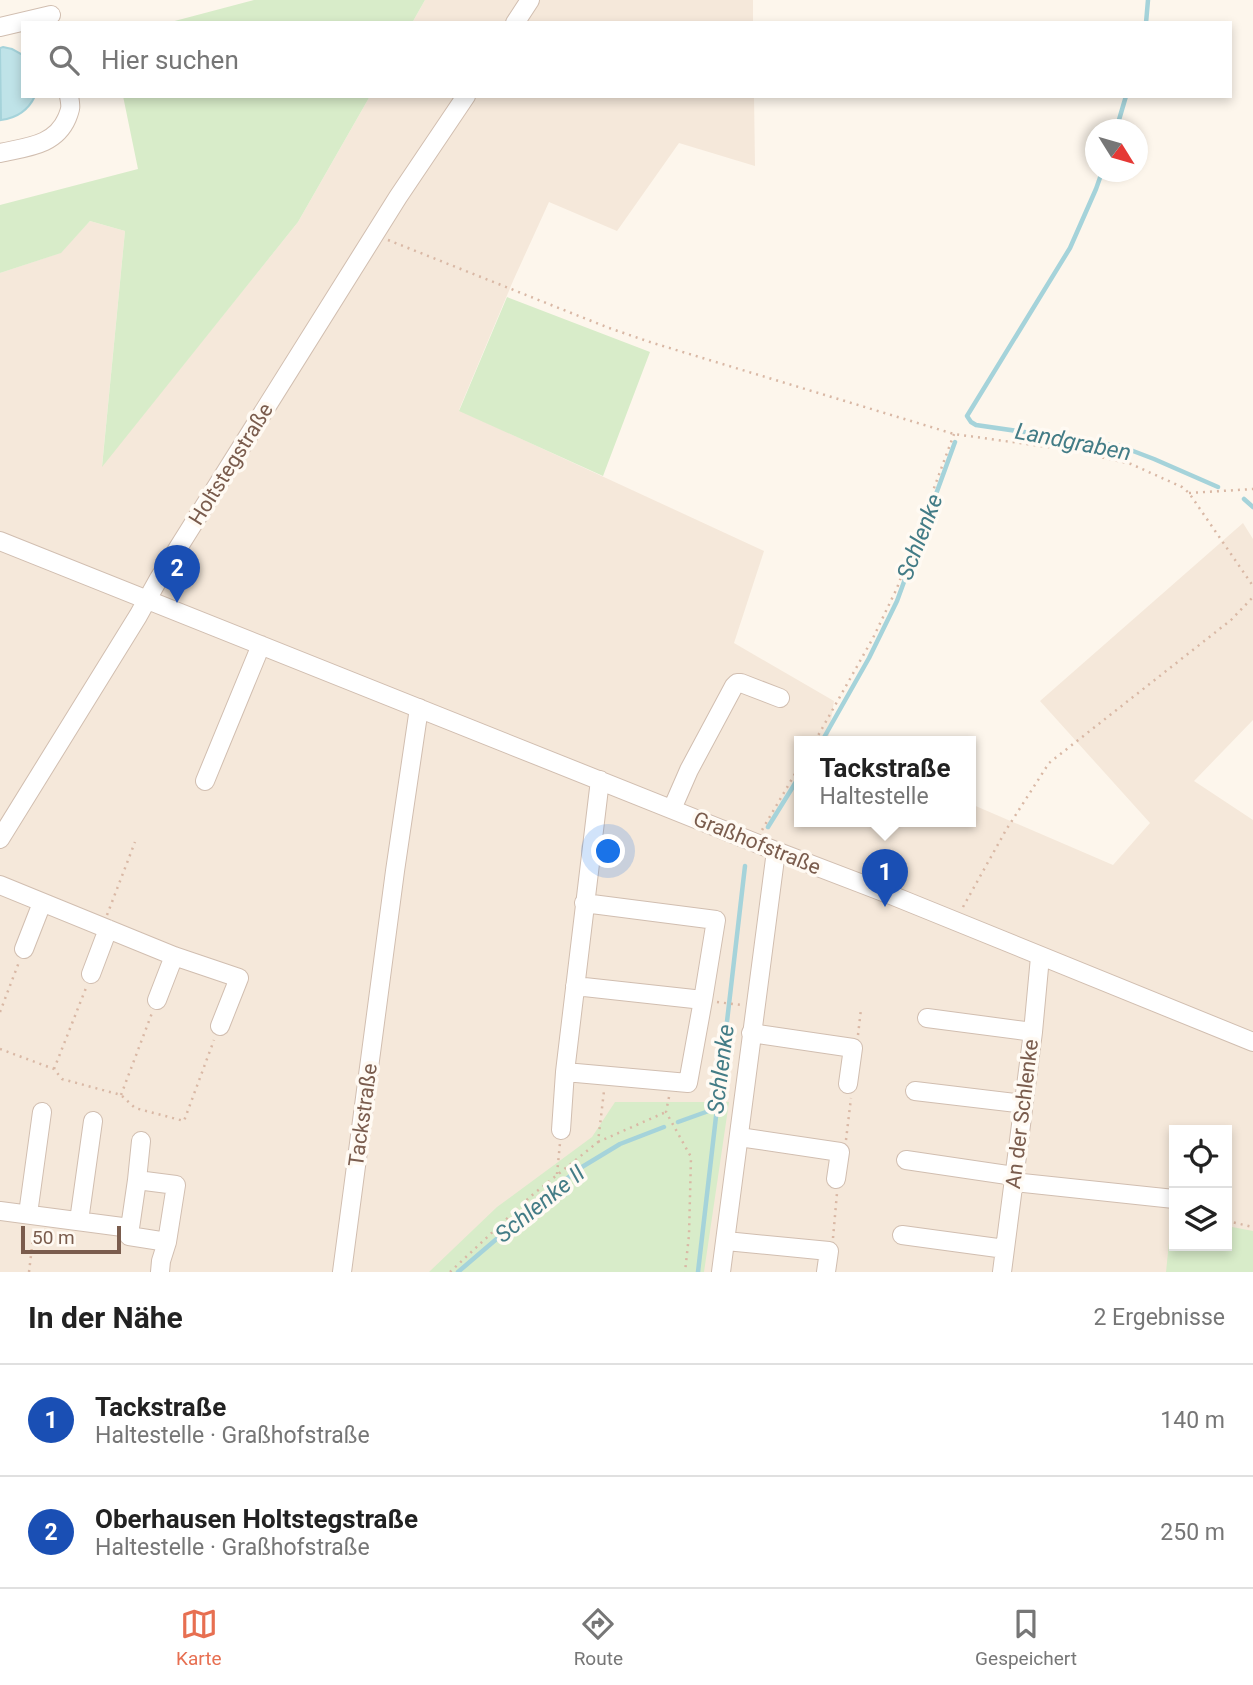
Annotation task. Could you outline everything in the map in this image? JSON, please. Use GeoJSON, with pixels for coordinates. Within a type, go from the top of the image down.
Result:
{"type":"FeatureCollection","features":[{"type":"Feature","properties":{"kind":"street"},"geometry":{"type":"LineString","coordinates":[[516,21],[530,0]]}},
{"type":"Feature","properties":{"kind":"street"},"geometry":{"type":"LineString","coordinates":[[22,21],[51,13]]}},
{"type":"Feature","properties":{"kind":"street"},"geometry":{"type":"LineString","coordinates":[[0,27],[21,21]]}},
{"type":"Feature","properties":{"kind":"street"},"geometry":{"type":"LineString","coordinates":[[0,153],[53,138],[64,125],[71,107],[69,98]]}},
{"type":"Feature","properties":{"kind":"street","name":"Holtstegstraße"},"geometry":{"type":"LineString","coordinates":[[0,839],[398,197],[465,98]]}},
{"type":"Feature","properties":{"kind":"street","name":"Graßhofstraße"},"geometry":{"type":"LineString","coordinates":[[0,541],[1253,1042]]}},
{"type":"Feature","properties":{"kind":"street"},"geometry":{"type":"LineString","coordinates":[[205,782],[261,645]]}},
{"type":"Feature","properties":{"kind":"street"},"geometry":{"type":"LineString","coordinates":[[672,809],[734,686],[741,683],[780,698]]}},
{"type":"Feature","properties":{"kind":"street","name":"Tackstraße"},"geometry":{"type":"LineString","coordinates":[[342,1272],[419,708]]}},
{"type":"Feature","properties":{"kind":"street"},"geometry":{"type":"LineString","coordinates":[[561,1130],[565,1072],[600,780]]}},
{"type":"Feature","properties":{"kind":"street"},"geometry":{"type":"LineString","coordinates":[[721,1272],[776,851]]}},
{"type":"Feature","properties":{"kind":"street"},"geometry":{"type":"LineString","coordinates":[[0,885],[174,956],[239,978],[220,1026]]}},
{"type":"Feature","properties":{"kind":"street"},"geometry":{"type":"LineString","coordinates":[[24,948],[42,903]]}},
{"type":"Feature","properties":{"kind":"street"},"geometry":{"type":"LineString","coordinates":[[565,1072],[688,1083],[708,1001],[716,920],[584,903]]}},
{"type":"Feature","properties":{"kind":"street"},"geometry":{"type":"LineString","coordinates":[[91,974],[106,928]]}},
{"type":"Feature","properties":{"kind":"street"},"geometry":{"type":"LineString","coordinates":[[157,1000],[174,956]]}},
{"type":"Feature","properties":{"kind":"street","name":"An der Schlenke"},"geometry":{"type":"LineString","coordinates":[[1002,1272],[1041,957]]}},
{"type":"Feature","properties":{"kind":"street"},"geometry":{"type":"LineString","coordinates":[[575,986],[708,1001]]}},
{"type":"Feature","properties":{"kind":"street"},"geometry":{"type":"LineString","coordinates":[[927,1018],[1033,1032]]}},
{"type":"Feature","properties":{"kind":"street"},"geometry":{"type":"LineString","coordinates":[[751,1033],[853,1048],[848,1084]]}},
{"type":"Feature","properties":{"kind":"street"},"geometry":{"type":"LineString","coordinates":[[915,1091],[1024,1104]]}},
{"type":"Feature","properties":{"kind":"street"},"geometry":{"type":"LineString","coordinates":[[32,1215],[42,1112]]}},
{"type":"Feature","properties":{"kind":"street"},"geometry":{"type":"LineString","coordinates":[[79,1221],[93,1121]]}},
{"type":"Feature","properties":{"kind":"street"},"geometry":{"type":"LineString","coordinates":[[739,1137],[840,1152],[836,1179]]}},
{"type":"Feature","properties":{"kind":"street"},"geometry":{"type":"LineString","coordinates":[[141,1141],[129,1236],[167,1242]]}},
{"type":"Feature","properties":{"kind":"street"},"geometry":{"type":"LineString","coordinates":[[906,1160],[1014,1179],[1169,1198]]}},
{"type":"Feature","properties":{"kind":"street"},"geometry":{"type":"LineString","coordinates":[[136,1180],[176,1185],[160,1272]]}},
{"type":"Feature","properties":{"kind":"street"},"geometry":{"type":"LineString","coordinates":[[0,1211],[130,1228]]}},
{"type":"Feature","properties":{"kind":"street"},"geometry":{"type":"LineString","coordinates":[[902,1235],[1005,1249]]}},
{"type":"Feature","properties":{"kind":"street"},"geometry":{"type":"LineString","coordinates":[[726,1241],[829,1251],[826,1272]]}},
{"type":"Feature","properties":{"kind":"path"},"geometry":{"type":"LineString","coordinates":[[375,235],[609,328],[954,434],[1070,450],[1131,464],[1182,487],[1189,493],[1253,586]]}},
{"type":"Feature","properties":{"kind":"path"},"geometry":{"type":"LineString","coordinates":[[818,736],[873,638],[897,588],[954,434]]}},
{"type":"Feature","properties":{"kind":"path"},"geometry":{"type":"LineString","coordinates":[[1189,493],[1253,489]]}},
{"type":"Feature","properties":{"kind":"path"},"geometry":{"type":"LineString","coordinates":[[955,922],[1049,763],[1231,620],[1253,597]]}},
{"type":"Feature","properties":{"kind":"path"},"geometry":{"type":"LineString","coordinates":[[754,842],[794,775]]}},
{"type":"Feature","properties":{"kind":"path"},"geometry":{"type":"LineString","coordinates":[[106,928],[135,842]]}},
{"type":"Feature","properties":{"kind":"path"},"geometry":{"type":"LineString","coordinates":[[0,1012],[24,948]]}},
{"type":"Feature","properties":{"kind":"path"},"geometry":{"type":"LineString","coordinates":[[54,1069],[91,974]]}},
{"type":"Feature","properties":{"kind":"path"},"geometry":{"type":"LineString","coordinates":[[121,1096],[157,1000]]}},
{"type":"Feature","properties":{"kind":"path"},"geometry":{"type":"LineString","coordinates":[[708,1001],[735,1004]]}},
{"type":"Feature","properties":{"kind":"path"},"geometry":{"type":"LineString","coordinates":[[853,1048],[858,1037],[861,1009]]}},
{"type":"Feature","properties":{"kind":"path"},"geometry":{"type":"LineString","coordinates":[[0,1049],[54,1069],[61,1079],[121,1096],[135,1108],[184,1121],[220,1026]]}},
{"type":"Feature","properties":{"kind":"path"},"geometry":{"type":"LineString","coordinates":[[598,1142],[605,1076]]}},
{"type":"Feature","properties":{"kind":"path"},"geometry":{"type":"LineString","coordinates":[[673,1082],[666,1112],[691,1157],[685,1272]]}},
{"type":"Feature","properties":{"kind":"path"},"geometry":{"type":"LineString","coordinates":[[840,1152],[845,1143],[850,1106],[848,1084]]}},
{"type":"Feature","properties":{"kind":"path"},"geometry":{"type":"LineString","coordinates":[[450,1272],[531,1196],[598,1142],[666,1112]]}},
{"type":"Feature","properties":{"kind":"path"},"geometry":{"type":"LineString","coordinates":[[557,1174],[561,1130]]}},
{"type":"Feature","properties":{"kind":"path"},"geometry":{"type":"LineString","coordinates":[[829,1251],[838,1199],[836,1179]]}},
{"type":"Feature","properties":{"kind":"path"},"geometry":{"type":"LineString","coordinates":[[29,1272],[32,1215]]}},
{"type":"Feature","properties":{"kind":"path"},"geometry":{"type":"LineString","coordinates":[[1232,1222],[1253,1227]]}},
{"type":"Feature","properties":{"kind":"shaded area"},"geometry":{"type":"Polygon","coordinates":[[[425,0],[753,0],[753,21],[413,21],[425,0]]]}},
{"type":"Feature","properties":{"kind":"shaded area"},"geometry":{"type":"Polygon","coordinates":[[[369,98],[754,98],[755,166],[679,143],[617,231],[549,202],[459,410],[764,551],[734,643],[834,701],[829,736],[794,736],[794,827],[976,827],[976,806],[1113,865],[1150,823],[1040,701],[1243,523],[1253,539],[1253,720],[1194,781],[1253,820],[1253,1272],[0,1272],[0,273],[60,253],[90,221],[125,231],[102,466],[298,222],[369,98]]]}},
{"type":"Feature","properties":{"kind":"green space"},"geometry":{"type":"Polygon","coordinates":[[[254,0],[425,0],[413,21],[175,21],[254,0]]]}},
{"type":"Feature","properties":{"kind":"green space"},"geometry":{"type":"Polygon","coordinates":[[[123,98],[369,98],[298,222],[102,467],[125,231],[90,221],[61,253],[0,273],[0,205],[138,169],[123,98]]]}},
{"type":"Feature","properties":{"kind":"green space"},"geometry":{"type":"Polygon","coordinates":[[[507,297],[650,352],[603,476],[459,411],[507,297]]]}},
{"type":"Feature","properties":{"kind":"green space"},"geometry":{"type":"Polygon","coordinates":[[[615,1102],[729,1102],[704,1272],[429,1272],[497,1207],[592,1137],[615,1102]]]}},
{"type":"Feature","properties":{"kind":"green space"},"geometry":{"type":"Polygon","coordinates":[[[1232,1227],[1253,1231],[1253,1272],[1166,1272],[1169,1243],[1169,1251],[1232,1251],[1232,1227]]]}},
{"type":"Feature","properties":{"kind":"water"},"geometry":{"type":"Polygon","coordinates":[[[0,48],[12,49],[21,54],[21,98],[34,98],[21,113],[1,120],[0,48]]]}},
{"type":"Feature","properties":{"kind":"waterway","name":"Schlenke"},"geometry":{"type":"LineString","coordinates":[[1146,21],[1148,0]]}},
{"type":"Feature","properties":{"kind":"waterway","name":"Schlenke"},"geometry":{"type":"LineString","coordinates":[[1119,119],[1125,98]]}},
{"type":"Feature","properties":{"kind":"waterway","name":"Schlenke"},"geometry":{"type":"LineString","coordinates":[[1098,182],[1070,248],[967,416],[976,425],[1120,446],[1218,487]]}},
{"type":"Feature","properties":{"kind":"waterway","name":"Schlenke"},"geometry":{"type":"LineString","coordinates":[[825,736],[869,658],[897,601],[955,442]]}},
{"type":"Feature","properties":{"kind":"waterway","name":"Landgraben"},"geometry":{"type":"LineString","coordinates":[[1244,499],[1253,507]]}},
{"type":"Feature","properties":{"kind":"waterway","name":"Schlenke"},"geometry":{"type":"LineString","coordinates":[[768,827],[794,785]]}},
{"type":"Feature","properties":{"kind":"waterway","name":"Schlenke"},"geometry":{"type":"LineString","coordinates":[[698,1272],[745,866]]}},
{"type":"Feature","properties":{"kind":"waterway","name":"Schlenke II"},"geometry":{"type":"LineString","coordinates":[[678,1122],[717,1108]]}},
{"type":"Feature","properties":{"kind":"waterway","name":"Schlenke II"},"geometry":{"type":"LineString","coordinates":[[458,1272],[577,1170],[620,1144],[664,1127]]}},
{"type":"Feature","properties":{"kind":"place","name":"Oberhausen Holtstegstraße"},"geometry":{"type":"Point","coordinates":[177,603]}},
{"type":"Feature","properties":{"kind":"place","name":"Tackstraße"},"geometry":{"type":"Point","coordinates":[885,907]}}]}
